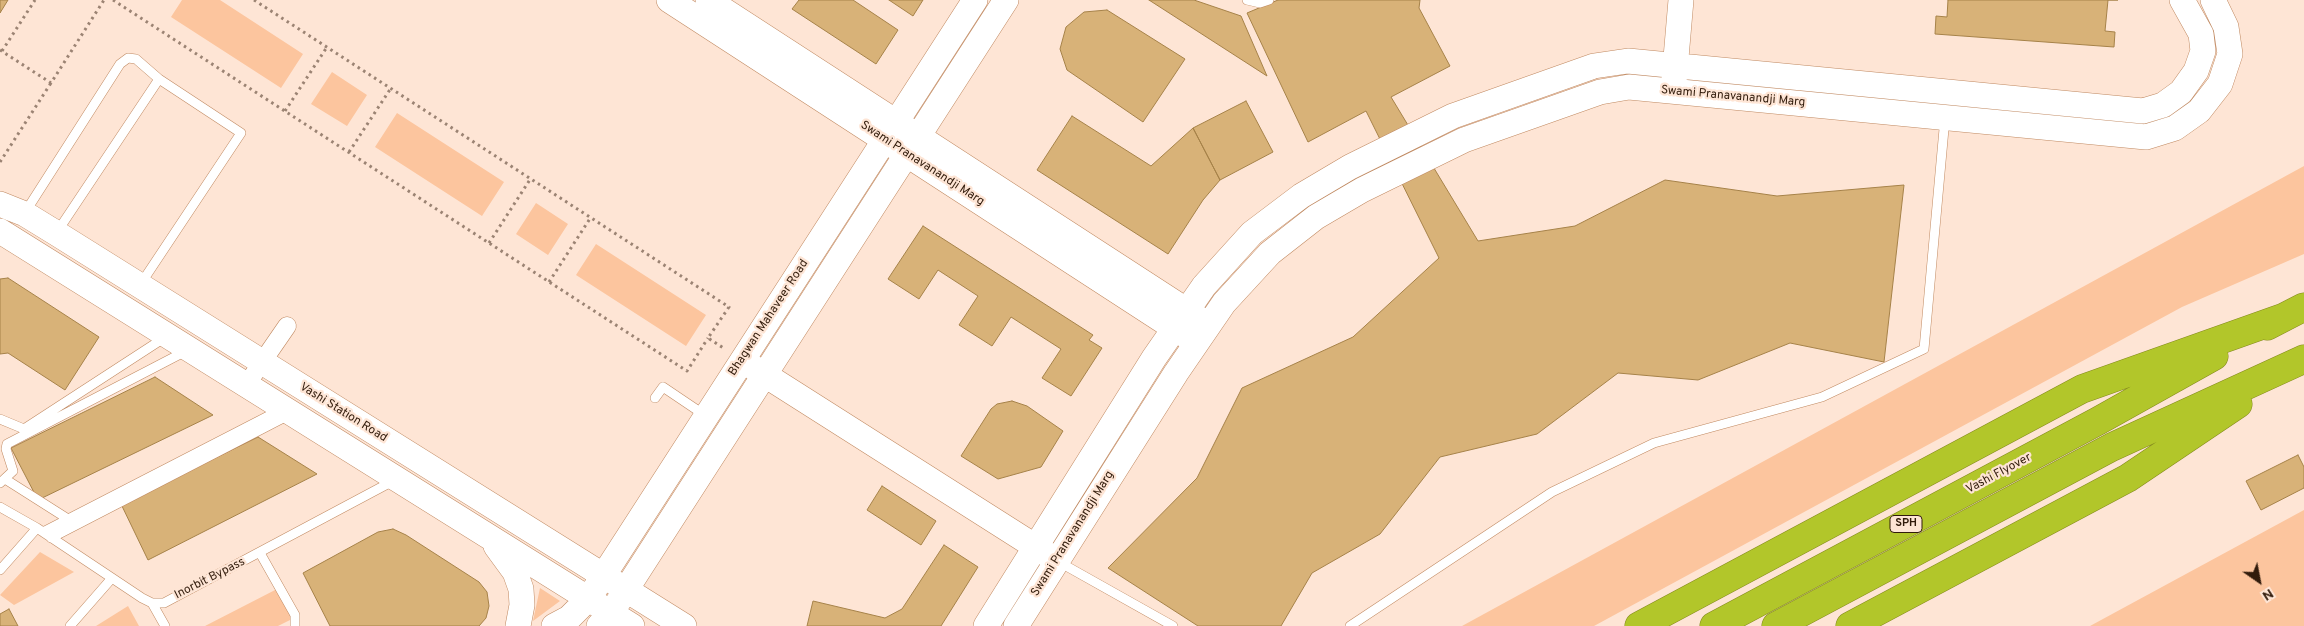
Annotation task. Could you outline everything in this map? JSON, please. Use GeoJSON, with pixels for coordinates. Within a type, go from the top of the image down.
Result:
{"type":"FeatureCollection","features":[{"type":"Feature","properties":{"kind":"highway","name":"Vashi Flyover"},"geometry":{"type":"LineString","coordinates":[[1714,626],[2098,421],[2293,312]]}},
{"type":"Feature","properties":{"kind":"highway"},"geometry":{"type":"LineString","coordinates":[[1639,626],[2082,389],[2293,312]]}},
{"type":"Feature","properties":{"kind":"highway"},"geometry":{"type":"LineString","coordinates":[[1850,626],[2128,478],[2304,359]]}},
{"type":"Feature","properties":{"kind":"highway","name":"SPH"},"geometry":{"type":"LineString","coordinates":[[1776,626],[2112,447],[2304,359]]}},
{"type":"Feature","properties":{"kind":"street","name":"Swami Pranavanandji Marg"},"geometry":{"type":"LineString","coordinates":[[669,0],[792,67],[1204,334]]}},
{"type":"Feature","properties":{"kind":"street","name":"Swami Pranavanandji Marg"},"geometry":{"type":"LineString","coordinates":[[708,0],[792,67]]}},
{"type":"Feature","properties":{"kind":"street","name":"Bhagwan Mahaveer Road"},"geometry":{"type":"LineString","coordinates":[[554,626],[569,618],[589,598],[975,0]]}},
{"type":"Feature","properties":{"kind":"street"},"geometry":{"type":"LineString","coordinates":[[605,619],[1006,0]]}},
{"type":"Feature","properties":{"kind":"street"},"geometry":{"type":"LineString","coordinates":[[1673,91],[1681,0]]}},
{"type":"Feature","properties":{"kind":"street","name":"Swami Pranavanandji Marg"},"geometry":{"type":"LineString","coordinates":[[986,626],[1181,319],[1204,286],[1252,233],[1301,196],[1350,167],[1453,116],[1594,66],[1628,61],[2143,110],[2163,104],[2175,96],[2196,72],[2203,51],[2201,34],[2182,0]]}},
{"type":"Feature","properties":{"kind":"street","name":"Swami Pranavanandji Marg"},"geometry":{"type":"LineString","coordinates":[[1016,626],[1176,373],[1224,303],[1270,253],[1316,217],[1362,190],[1464,140],[1600,92],[1628,88],[2146,137],[2175,128],[2199,111],[2220,84],[2230,54],[2226,27],[2213,0]]}},
{"type":"Feature","properties":{"kind":"street","name":"Vashi Station Road"},"geometry":{"type":"LineString","coordinates":[[0,204],[24,214],[56,233],[684,626]]}},
{"type":"Feature","properties":{"kind":"street"},"geometry":{"type":"LineString","coordinates":[[0,231],[589,598],[605,619],[632,626]]}},
{"type":"Feature","properties":{"kind":"street"},"geometry":{"type":"LineString","coordinates":[[248,384],[287,326]]}},
{"type":"Feature","properties":{"kind":"street"},"geometry":{"type":"LineString","coordinates":[[742,360],[1056,560]]}},
{"type":"Feature","properties":{"kind":"street"},"geometry":{"type":"LineString","coordinates":[[484,533],[515,572],[521,589],[522,605],[518,626]]}},
{"type":"Feature","properties":{"kind":"lane"},"geometry":{"type":"LineString","coordinates":[[1247,0],[1260,3],[1269,0]]}},
{"type":"Feature","properties":{"kind":"lane"},"geometry":{"type":"LineString","coordinates":[[24,214],[120,64],[128,58],[136,59],[159,79],[241,133],[139,285]]}},
{"type":"Feature","properties":{"kind":"lane"},"geometry":{"type":"LineString","coordinates":[[56,233],[159,79]]}},
{"type":"Feature","properties":{"kind":"lane"},"geometry":{"type":"LineString","coordinates":[[1350,626],[1552,492],[1654,443],[1822,397],[1924,349],[1945,117]]}},
{"type":"Feature","properties":{"kind":"lane"},"geometry":{"type":"LineString","coordinates":[[0,420],[24,429],[169,335]]}},
{"type":"Feature","properties":{"kind":"lane"},"geometry":{"type":"LineString","coordinates":[[68,519],[2,481],[12,471],[13,467],[6,449],[7,444],[190,348]]}},
{"type":"Feature","properties":{"kind":"lane"},"geometry":{"type":"LineString","coordinates":[[656,398],[663,387],[706,416]]}},
{"type":"Feature","properties":{"kind":"lane"},"geometry":{"type":"LineString","coordinates":[[0,570],[40,530],[68,519],[289,410]]}},
{"type":"Feature","properties":{"kind":"lane"},"geometry":{"type":"LineString","coordinates":[[51,538],[289,410]]}},
{"type":"Feature","properties":{"kind":"lane","name":"Inorbit Bypass"},"geometry":{"type":"LineString","coordinates":[[152,603],[164,603],[260,554],[398,479]]}},
{"type":"Feature","properties":{"kind":"lane"},"geometry":{"type":"LineString","coordinates":[[0,507],[40,530],[152,603],[165,626]]}},
{"type":"Feature","properties":{"kind":"lane"},"geometry":{"type":"LineString","coordinates":[[260,554],[295,615],[295,626]]}},
{"type":"Feature","properties":{"kind":"lane"},"geometry":{"type":"LineString","coordinates":[[1056,560],[1173,626]]}},
{"type":"Feature","properties":{"kind":"lane"},"geometry":{"type":"LineString","coordinates":[[70,626],[112,578]]}},
{"type":"Feature","properties":{"kind":"path"},"geometry":{"type":"LineString","coordinates":[[35,0],[1,51],[51,83]]}},
{"type":"Feature","properties":{"kind":"path"},"geometry":{"type":"LineString","coordinates":[[0,162],[104,0]]}},
{"type":"Feature","properties":{"kind":"path"},"geometry":{"type":"LineString","coordinates":[[113,0],[687,371],[729,306],[254,0]]}},
{"type":"Feature","properties":{"kind":"path"},"geometry":{"type":"LineString","coordinates":[[285,111],[327,47]]}},
{"type":"Feature","properties":{"kind":"path"},"geometry":{"type":"LineString","coordinates":[[349,152],[391,88]]}},
{"type":"Feature","properties":{"kind":"path"},"geometry":{"type":"LineString","coordinates":[[489,243],[531,178]]}},
{"type":"Feature","properties":{"kind":"path"},"geometry":{"type":"LineString","coordinates":[[549,282],[591,217]]}},
{"type":"Feature","properties":{"kind":"path"},"geometry":{"type":"LineString","coordinates":[[708,338],[742,360]]}},
{"type":"Feature","properties":{"kind":"shaded area"},"geometry":{"type":"Polygon","coordinates":[[[182,0],[220,0],[303,54],[281,88],[171,17],[182,0]]]}},
{"type":"Feature","properties":{"kind":"shaded area"},"geometry":{"type":"Polygon","coordinates":[[[332,72],[367,95],[347,126],[311,104],[332,72]]]}},
{"type":"Feature","properties":{"kind":"shaded area"},"geometry":{"type":"Polygon","coordinates":[[[397,113],[504,182],[482,216],[375,147],[397,113]]]}},
{"type":"Feature","properties":{"kind":"shaded area"},"geometry":{"type":"Polygon","coordinates":[[[2304,166],[2304,254],[2182,307],[1594,626],[1462,626],[2304,166]]]}},
{"type":"Feature","properties":{"kind":"shaded area"},"geometry":{"type":"Polygon","coordinates":[[[536,203],[568,224],[548,255],[516,234],[536,203]]]}},
{"type":"Feature","properties":{"kind":"shaded area"},"geometry":{"type":"Polygon","coordinates":[[[596,244],[706,315],[686,346],[576,275],[596,244]]]}},
{"type":"Feature","properties":{"kind":"shaded area"},"geometry":{"type":"Polygon","coordinates":[[[2304,510],[2304,626],[2090,626],[2304,510]]]}},
{"type":"Feature","properties":{"kind":"shaded area"},"geometry":{"type":"Polygon","coordinates":[[[40,552],[74,572],[14,605],[0,595],[40,552]]]}},
{"type":"Feature","properties":{"kind":"shaded area"},"geometry":{"type":"Polygon","coordinates":[[[540,588],[560,601],[533,621],[540,588]]]}},
{"type":"Feature","properties":{"kind":"shaded area"},"geometry":{"type":"Polygon","coordinates":[[[277,589],[292,619],[278,626],[205,626],[277,589]]]}},
{"type":"Feature","properties":{"kind":"shaded area"},"geometry":{"type":"Polygon","coordinates":[[[128,606],[139,626],[96,626],[128,606]]]}},
{"type":"Feature","properties":{"kind":"building"},"geometry":{"type":"Polygon","coordinates":[[[0,0],[8,0],[0,13],[0,0]]]}},
{"type":"Feature","properties":{"kind":"building"},"geometry":{"type":"Polygon","coordinates":[[[799,0],[853,0],[898,30],[876,64],[792,9],[799,0]]]}},
{"type":"Feature","properties":{"kind":"building"},"geometry":{"type":"Polygon","coordinates":[[[889,0],[923,0],[913,16],[889,0]]]}},
{"type":"Feature","properties":{"kind":"building"},"geometry":{"type":"Polygon","coordinates":[[[1149,0],[1194,0],[1241,16],[1267,76],[1149,0]]]}},
{"type":"Feature","properties":{"kind":"building"},"geometry":{"type":"Polygon","coordinates":[[[1278,0],[1420,0],[1419,8],[1450,66],[1391,97],[1478,241],[1575,226],[1665,180],[1777,196],[1904,185],[1884,362],[1790,343],[1698,380],[1618,373],[1537,434],[1440,457],[1380,534],[1312,573],[1281,626],[1198,626],[1108,568],[1197,478],[1242,388],[1353,337],[1439,258],[1366,111],[1308,142],[1247,13],[1278,0]]]}},
{"type":"Feature","properties":{"kind":"building"},"geometry":{"type":"Polygon","coordinates":[[[1948,0],[2108,0],[2105,31],[2115,32],[2114,47],[1935,34],[1936,16],[1947,17],[1948,0]]]}},
{"type":"Feature","properties":{"kind":"building"},"geometry":{"type":"Polygon","coordinates":[[[1107,10],[1185,59],[1143,122],[1067,70],[1060,49],[1066,27],[1084,12],[1107,10]]]}},
{"type":"Feature","properties":{"kind":"building"},"geometry":{"type":"Polygon","coordinates":[[[1246,101],[1273,152],[1220,180],[1193,128],[1246,101]]]}},
{"type":"Feature","properties":{"kind":"building"},"geometry":{"type":"Polygon","coordinates":[[[1072,116],[1151,166],[1193,128],[1220,180],[1203,200],[1168,254],[1037,170],[1072,116]]]}},
{"type":"Feature","properties":{"kind":"building"},"geometry":{"type":"Polygon","coordinates":[[[923,226],[1093,335],[1089,340],[1102,348],[1071,396],[1042,378],[1061,349],[1011,317],[992,346],[959,325],[978,296],[938,270],[919,299],[888,279],[923,226]]]}},
{"type":"Feature","properties":{"kind":"building"},"geometry":{"type":"Polygon","coordinates":[[[8,278],[99,337],[65,390],[8,353],[0,354],[0,279],[8,278]]]}},
{"type":"Feature","properties":{"kind":"building"},"geometry":{"type":"Polygon","coordinates":[[[155,377],[213,415],[38,500],[11,448],[155,377]]]}},
{"type":"Feature","properties":{"kind":"building"},"geometry":{"type":"Polygon","coordinates":[[[1012,401],[1027,406],[1063,431],[1041,467],[998,479],[961,456],[991,409],[997,404],[1012,401]]]}},
{"type":"Feature","properties":{"kind":"building"},"geometry":{"type":"Polygon","coordinates":[[[258,437],[317,474],[148,560],[121,504],[258,437]]]}},
{"type":"Feature","properties":{"kind":"building"},"geometry":{"type":"Polygon","coordinates":[[[2298,455],[2304,467],[2304,488],[2261,510],[2246,481],[2298,455]]]}},
{"type":"Feature","properties":{"kind":"building"},"geometry":{"type":"Polygon","coordinates":[[[882,486],[936,521],[921,545],[867,510],[882,486]]]}},
{"type":"Feature","properties":{"kind":"building"},"geometry":{"type":"Polygon","coordinates":[[[393,529],[406,535],[479,582],[487,592],[489,606],[486,618],[479,626],[330,626],[303,573],[378,532],[393,529]]]}},
{"type":"Feature","properties":{"kind":"building"},"geometry":{"type":"Polygon","coordinates":[[[944,545],[978,567],[941,626],[807,626],[813,601],[885,618],[902,609],[944,545]]]}},
{"type":"Feature","properties":{"kind":"building"},"geometry":{"type":"Polygon","coordinates":[[[9,609],[18,626],[0,626],[0,614],[9,609]]]}}]}
